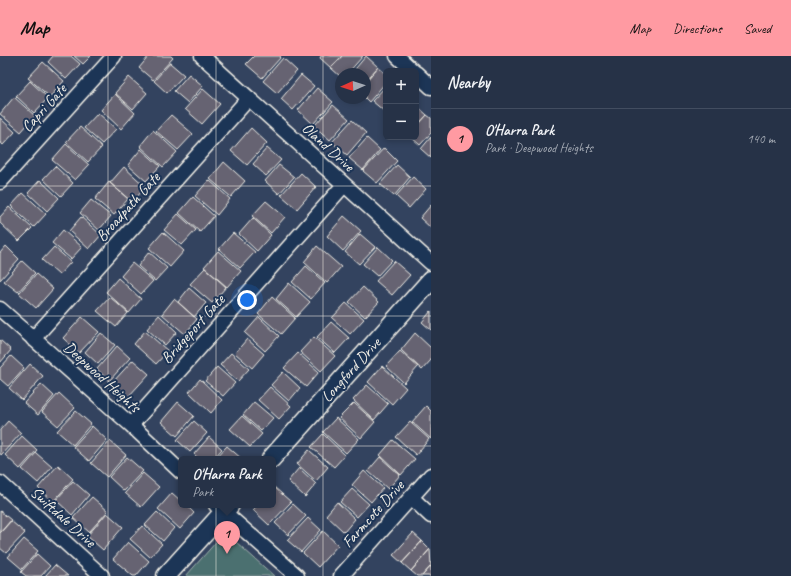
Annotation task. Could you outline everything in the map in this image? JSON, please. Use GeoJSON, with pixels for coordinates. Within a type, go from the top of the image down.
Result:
{"type":"FeatureCollection","features":[{"type":"Feature","properties":{"kind":"street","name":"Capri Gate"},"geometry":{"type":"LineString","coordinates":[[0,182],[114,56]]}},
{"type":"Feature","properties":{"kind":"street","name":"Oland Drive"},"geometry":{"type":"LineString","coordinates":[[202,56],[431,263]]}},
{"type":"Feature","properties":{"kind":"street"},"geometry":{"type":"LineString","coordinates":[[397,56],[410,68]]}},
{"type":"Feature","properties":{"kind":"street"},"geometry":{"type":"LineString","coordinates":[[419,76],[431,87]]}},
{"type":"Feature","properties":{"kind":"street","name":"Broadpath Gate"},"geometry":{"type":"LineString","coordinates":[[33,339],[249,98]]}},
{"type":"Feature","properties":{"kind":"street","name":"Bridgeport Gate"},"geometry":{"type":"LineString","coordinates":[[130,425],[344,184]]}},
{"type":"Feature","properties":{"kind":"street","name":"Longford Drive"},"geometry":{"type":"LineString","coordinates":[[274,456],[431,280]]}},
{"type":"Feature","properties":{"kind":"street","name":"Deepwood Heights"},"geometry":{"type":"LineString","coordinates":[[0,309],[178,469]]}},
{"type":"Feature","properties":{"kind":"street","name":"Farmcote Drive"},"geometry":{"type":"LineString","coordinates":[[341,576],[431,475]]}},
{"type":"Feature","properties":{"kind":"street","name":"Swiftdale Drive"},"geometry":{"type":"LineString","coordinates":[[0,483],[102,576]]}},
{"type":"Feature","properties":{"kind":"street"},"geometry":{"type":"LineString","coordinates":[[411,497],[431,516]]}},
{"type":"Feature","properties":{"kind":"street"},"geometry":{"type":"LineString","coordinates":[[166,576],[222,508]]}},
{"type":"Feature","properties":{"kind":"street"},"geometry":{"type":"LineString","coordinates":[[224,508],[297,576]]}},
{"type":"Feature","properties":{"kind":"green space"},"geometry":{"type":"Polygon","coordinates":[[[225,532],[274,576],[186,576],[225,532]]]}},
{"type":"Feature","properties":{"kind":"building"},"geometry":{"type":"Polygon","coordinates":[[[53,56],[71,56],[80,64],[66,79],[48,62],[53,56]]]}},
{"type":"Feature","properties":{"kind":"building"},"geometry":{"type":"Polygon","coordinates":[[[74,56],[91,56],[83,64],[74,56]]]}},
{"type":"Feature","properties":{"kind":"building"},"geometry":{"type":"Polygon","coordinates":[[[149,56],[171,56],[173,58],[153,80],[139,68],[149,56]]]}},
{"type":"Feature","properties":{"kind":"building"},"geometry":{"type":"Polygon","coordinates":[[[254,56],[281,57],[262,78],[246,64],[254,56]]]}},
{"type":"Feature","properties":{"kind":"building"},"geometry":{"type":"Polygon","coordinates":[[[321,56],[342,56],[331,68],[320,58],[321,56]]]}},
{"type":"Feature","properties":{"kind":"building"},"geometry":{"type":"Polygon","coordinates":[[[342,56],[363,56],[352,68],[335,68],[335,72],[331,68],[342,56]]]}},
{"type":"Feature","properties":{"kind":"building"},"geometry":{"type":"Polygon","coordinates":[[[366,56],[378,67],[371,75],[371,68],[356,68],[366,56]]]}},
{"type":"Feature","properties":{"kind":"building"},"geometry":{"type":"Polygon","coordinates":[[[283,58],[297,71],[277,93],[263,81],[283,58]]]}},
{"type":"Feature","properties":{"kind":"building"},"geometry":{"type":"Polygon","coordinates":[[[43,62],[64,81],[50,97],[28,78],[43,62]]]}},
{"type":"Feature","properties":{"kind":"building"},"geometry":{"type":"Polygon","coordinates":[[[170,63],[184,75],[167,93],[154,81],[170,63]]]}},
{"type":"Feature","properties":{"kind":"building"},"geometry":{"type":"Polygon","coordinates":[[[378,67],[383,71],[383,86],[371,100],[371,75],[378,67]]]}},
{"type":"Feature","properties":{"kind":"building"},"geometry":{"type":"Polygon","coordinates":[[[189,74],[203,86],[188,103],[174,91],[189,74]]]}},
{"type":"Feature","properties":{"kind":"building"},"geometry":{"type":"Polygon","coordinates":[[[301,75],[314,86],[293,110],[281,99],[301,75]]]}},
{"type":"Feature","properties":{"kind":"building"},"geometry":{"type":"Polygon","coordinates":[[[129,77],[147,93],[133,109],[115,93],[129,77]]]}},
{"type":"Feature","properties":{"kind":"building"},"geometry":{"type":"Polygon","coordinates":[[[30,81],[48,98],[34,113],[16,96],[30,81]]]}},
{"type":"Feature","properties":{"kind":"building"},"geometry":{"type":"Polygon","coordinates":[[[317,88],[333,102],[313,124],[298,110],[317,88]]]}},
{"type":"Feature","properties":{"kind":"building"},"geometry":{"type":"Polygon","coordinates":[[[203,89],[220,104],[202,124],[185,109],[203,89]]]}},
{"type":"Feature","properties":{"kind":"building"},"geometry":{"type":"Polygon","coordinates":[[[383,89],[383,110],[372,101],[383,89]]]}},
{"type":"Feature","properties":{"kind":"building"},"geometry":{"type":"Polygon","coordinates":[[[115,94],[135,113],[121,129],[101,110],[115,94]]]}},
{"type":"Feature","properties":{"kind":"building"},"geometry":{"type":"Polygon","coordinates":[[[14,97],[35,116],[21,132],[0,114],[14,97]]]}},
{"type":"Feature","properties":{"kind":"building"},"geometry":{"type":"Polygon","coordinates":[[[333,105],[349,119],[330,140],[314,126],[333,105]]]}},
{"type":"Feature","properties":{"kind":"building"},"geometry":{"type":"Polygon","coordinates":[[[419,108],[427,115],[419,124],[419,108]]]}},
{"type":"Feature","properties":{"kind":"building"},"geometry":{"type":"Polygon","coordinates":[[[98,113],[116,129],[102,144],[84,128],[98,113]]]}},
{"type":"Feature","properties":{"kind":"building"},"geometry":{"type":"Polygon","coordinates":[[[171,115],[193,134],[178,150],[156,131],[171,115]]]}},
{"type":"Feature","properties":{"kind":"building"},"geometry":{"type":"Polygon","coordinates":[[[427,115],[431,118],[431,133],[420,145],[414,140],[419,140],[419,124],[427,115]]]}},
{"type":"Feature","properties":{"kind":"building"},"geometry":{"type":"Polygon","coordinates":[[[0,118],[15,132],[3,145],[0,142],[0,118]]]}},
{"type":"Feature","properties":{"kind":"building"},"geometry":{"type":"Polygon","coordinates":[[[352,120],[366,133],[347,155],[332,142],[352,120]]]}},
{"type":"Feature","properties":{"kind":"building"},"geometry":{"type":"Polygon","coordinates":[[[80,127],[102,147],[88,162],[66,142],[80,127]]]}},
{"type":"Feature","properties":{"kind":"building"},"geometry":{"type":"Polygon","coordinates":[[[251,128],[267,143],[247,165],[231,151],[251,128]]]}},
{"type":"Feature","properties":{"kind":"building"},"geometry":{"type":"Polygon","coordinates":[[[153,130],[177,152],[163,167],[140,146],[153,130]]]}},
{"type":"Feature","properties":{"kind":"building"},"geometry":{"type":"Polygon","coordinates":[[[431,137],[431,158],[421,149],[431,137]]]}},
{"type":"Feature","properties":{"kind":"building"},"geometry":{"type":"Polygon","coordinates":[[[367,138],[380,150],[363,170],[349,158],[367,138]]]}},
{"type":"Feature","properties":{"kind":"building"},"geometry":{"type":"Polygon","coordinates":[[[66,144],[89,165],[75,180],[52,160],[66,144]]]}},
{"type":"Feature","properties":{"kind":"building"},"geometry":{"type":"Polygon","coordinates":[[[267,148],[281,160],[266,176],[253,164],[267,148]]]}},
{"type":"Feature","properties":{"kind":"building"},"geometry":{"type":"Polygon","coordinates":[[[384,148],[397,161],[377,183],[363,171],[384,148]]]}},
{"type":"Feature","properties":{"kind":"building"},"geometry":{"type":"Polygon","coordinates":[[[141,149],[160,166],[146,181],[128,165],[141,149]]]}},
{"type":"Feature","properties":{"kind":"building"},"geometry":{"type":"Polygon","coordinates":[[[224,162],[245,181],[231,197],[210,179],[224,162]]]}},
{"type":"Feature","properties":{"kind":"building"},"geometry":{"type":"Polygon","coordinates":[[[279,165],[294,177],[279,194],[265,181],[279,165]]]}},
{"type":"Feature","properties":{"kind":"building"},"geometry":{"type":"Polygon","coordinates":[[[397,165],[410,177],[394,196],[380,184],[397,165]]]}},
{"type":"Feature","properties":{"kind":"building"},"geometry":{"type":"Polygon","coordinates":[[[55,166],[73,183],[61,196],[43,179],[55,166]]]}},
{"type":"Feature","properties":{"kind":"building"},"geometry":{"type":"Polygon","coordinates":[[[124,167],[146,187],[132,202],[110,183],[124,167]]]}},
{"type":"Feature","properties":{"kind":"building"},"geometry":{"type":"Polygon","coordinates":[[[301,173],[316,187],[297,209],[281,195],[301,173]]]}},
{"type":"Feature","properties":{"kind":"building"},"geometry":{"type":"Polygon","coordinates":[[[413,177],[426,189],[409,208],[396,196],[413,177]]]}},
{"type":"Feature","properties":{"kind":"building"},"geometry":{"type":"Polygon","coordinates":[[[40,180],[59,198],[47,211],[28,193],[40,180]]]}},
{"type":"Feature","properties":{"kind":"building"},"geometry":{"type":"Polygon","coordinates":[[[209,180],[230,199],[217,215],[195,196],[209,180]]]}},
{"type":"Feature","properties":{"kind":"building"},"geometry":{"type":"Polygon","coordinates":[[[109,182],[128,199],[114,215],[95,199],[109,182]]]}},
{"type":"Feature","properties":{"kind":"building"},"geometry":{"type":"Polygon","coordinates":[[[23,193],[46,214],[34,227],[11,206],[23,193]]]}},
{"type":"Feature","properties":{"kind":"building"},"geometry":{"type":"Polygon","coordinates":[[[193,197],[214,216],[200,232],[179,213],[193,197]]]}},
{"type":"Feature","properties":{"kind":"building"},"geometry":{"type":"Polygon","coordinates":[[[91,200],[111,216],[99,230],[80,213],[91,200]]]}},
{"type":"Feature","properties":{"kind":"building"},"geometry":{"type":"Polygon","coordinates":[[[266,201],[285,217],[271,233],[252,216],[266,201]]]}},
{"type":"Feature","properties":{"kind":"building"},"geometry":{"type":"Polygon","coordinates":[[[431,205],[431,228],[420,218],[431,205]]]}},
{"type":"Feature","properties":{"kind":"building"},"geometry":{"type":"Polygon","coordinates":[[[9,207],[32,228],[19,241],[0,223],[0,217],[9,207]]]}},
{"type":"Feature","properties":{"kind":"building"},"geometry":{"type":"Polygon","coordinates":[[[178,214],[196,230],[182,245],[164,230],[178,214]]]}},
{"type":"Feature","properties":{"kind":"building"},"geometry":{"type":"Polygon","coordinates":[[[344,216],[361,231],[343,251],[327,236],[344,216]]]}},
{"type":"Feature","properties":{"kind":"building"},"geometry":{"type":"Polygon","coordinates":[[[81,217],[101,235],[89,249],[69,231],[81,217]]]}},
{"type":"Feature","properties":{"kind":"building"},"geometry":{"type":"Polygon","coordinates":[[[253,218],[271,235],[257,251],[239,234],[253,218]]]}},
{"type":"Feature","properties":{"kind":"building"},"geometry":{"type":"Polygon","coordinates":[[[63,230],[82,247],[71,259],[52,243],[63,230]]]}},
{"type":"Feature","properties":{"kind":"building"},"geometry":{"type":"Polygon","coordinates":[[[163,232],[184,251],[170,267],[149,248],[163,232]]]}},
{"type":"Feature","properties":{"kind":"building"},"geometry":{"type":"Polygon","coordinates":[[[233,233],[255,252],[240,268],[219,249],[233,233]]]}},
{"type":"Feature","properties":{"kind":"building"},"geometry":{"type":"Polygon","coordinates":[[[360,234],[375,247],[359,264],[345,252],[360,234]]]}},
{"type":"Feature","properties":{"kind":"building"},"geometry":{"type":"Polygon","coordinates":[[[6,246],[19,259],[0,280],[0,253],[6,246]]]}},
{"type":"Feature","properties":{"kind":"building"},"geometry":{"type":"Polygon","coordinates":[[[317,246],[341,267],[327,283],[304,262],[317,246]]]}},
{"type":"Feature","properties":{"kind":"building"},"geometry":{"type":"Polygon","coordinates":[[[54,247],[71,262],[59,275],[42,260],[54,247]]]}},
{"type":"Feature","properties":{"kind":"building"},"geometry":{"type":"Polygon","coordinates":[[[378,247],[392,260],[377,276],[363,264],[378,247]]]}},
{"type":"Feature","properties":{"kind":"building"},"geometry":{"type":"Polygon","coordinates":[[[218,251],[241,271],[227,287],[204,267],[218,251]]]}},
{"type":"Feature","properties":{"kind":"building"},"geometry":{"type":"Polygon","coordinates":[[[149,252],[167,268],[155,281],[138,266],[149,252]]]}},
{"type":"Feature","properties":{"kind":"building"},"geometry":{"type":"Polygon","coordinates":[[[22,261],[35,273],[18,292],[4,281],[22,261]]]}},
{"type":"Feature","properties":{"kind":"building"},"geometry":{"type":"Polygon","coordinates":[[[394,261],[410,275],[392,295],[376,281],[394,261]]]}},
{"type":"Feature","properties":{"kind":"building"},"geometry":{"type":"Polygon","coordinates":[[[132,263],[153,281],[141,294],[121,276],[132,263]]]}},
{"type":"Feature","properties":{"kind":"building"},"geometry":{"type":"Polygon","coordinates":[[[306,266],[325,283],[311,299],[292,282],[306,266]]]}},
{"type":"Feature","properties":{"kind":"building"},"geometry":{"type":"Polygon","coordinates":[[[205,268],[226,287],[212,303],[190,284],[205,268]]]}},
{"type":"Feature","properties":{"kind":"building"},"geometry":{"type":"Polygon","coordinates":[[[36,274],[53,289],[36,308],[19,293],[36,274]]]}},
{"type":"Feature","properties":{"kind":"building"},"geometry":{"type":"Polygon","coordinates":[[[118,278],[141,299],[129,313],[106,292],[118,278]]]}},
{"type":"Feature","properties":{"kind":"building"},"geometry":{"type":"Polygon","coordinates":[[[289,283],[310,302],[296,317],[276,299],[289,283]]]}},
{"type":"Feature","properties":{"kind":"building"},"geometry":{"type":"Polygon","coordinates":[[[363,287],[379,302],[365,317],[349,302],[363,287]]]}},
{"type":"Feature","properties":{"kind":"building"},"geometry":{"type":"Polygon","coordinates":[[[189,288],[206,303],[194,317],[178,302],[189,288]]]}},
{"type":"Feature","properties":{"kind":"building"},"geometry":{"type":"Polygon","coordinates":[[[110,297],[128,313],[116,327],[97,311],[110,297]]]}},
{"type":"Feature","properties":{"kind":"building"},"geometry":{"type":"Polygon","coordinates":[[[272,297],[295,318],[281,334],[258,314],[272,297]]]}},
{"type":"Feature","properties":{"kind":"building"},"geometry":{"type":"Polygon","coordinates":[[[174,299],[197,319],[185,334],[162,314],[174,299]]]}},
{"type":"Feature","properties":{"kind":"building"},"geometry":{"type":"Polygon","coordinates":[[[346,303],[364,319],[350,334],[332,318],[346,303]]]}},
{"type":"Feature","properties":{"kind":"building"},"geometry":{"type":"Polygon","coordinates":[[[431,311],[431,330],[422,322],[431,311]]]}},
{"type":"Feature","properties":{"kind":"building"},"geometry":{"type":"Polygon","coordinates":[[[159,315],[177,332],[165,345],[147,329],[159,315]]]}},
{"type":"Feature","properties":{"kind":"building"},"geometry":{"type":"Polygon","coordinates":[[[82,317],[99,332],[79,353],[63,338],[82,317]]]}},
{"type":"Feature","properties":{"kind":"building"},"geometry":{"type":"Polygon","coordinates":[[[259,317],[279,336],[265,351],[245,333],[259,317]]]}},
{"type":"Feature","properties":{"kind":"building"},"geometry":{"type":"Polygon","coordinates":[[[331,322],[349,338],[335,353],[317,337],[331,322]]]}},
{"type":"Feature","properties":{"kind":"building"},"geometry":{"type":"Polygon","coordinates":[[[145,331],[168,351],[156,364],[134,344],[145,331]]]}},
{"type":"Feature","properties":{"kind":"building"},"geometry":{"type":"Polygon","coordinates":[[[101,333],[115,345],[98,364],[85,352],[101,333]]]}},
{"type":"Feature","properties":{"kind":"building"},"geometry":{"type":"Polygon","coordinates":[[[415,333],[431,348],[431,360],[422,370],[401,350],[415,333]]]}},
{"type":"Feature","properties":{"kind":"building"},"geometry":{"type":"Polygon","coordinates":[[[314,337],[335,356],[321,371],[300,352],[314,337]]]}},
{"type":"Feature","properties":{"kind":"building"},"geometry":{"type":"Polygon","coordinates":[[[247,339],[264,354],[252,368],[235,353],[247,339]]]}},
{"type":"Feature","properties":{"kind":"building"},"geometry":{"type":"Polygon","coordinates":[[[0,340],[11,350],[0,363],[0,340]]]}},
{"type":"Feature","properties":{"kind":"building"},"geometry":{"type":"Polygon","coordinates":[[[117,346],[130,358],[109,381],[97,369],[117,346]]]}},
{"type":"Feature","properties":{"kind":"building"},"geometry":{"type":"Polygon","coordinates":[[[400,351],[418,367],[404,383],[386,366],[400,351]]]}},
{"type":"Feature","properties":{"kind":"building"},"geometry":{"type":"Polygon","coordinates":[[[231,353],[249,369],[238,381],[220,365],[231,353]]]}},
{"type":"Feature","properties":{"kind":"building"},"geometry":{"type":"Polygon","coordinates":[[[298,353],[319,372],[306,387],[284,368],[298,353]]]}},
{"type":"Feature","properties":{"kind":"building"},"geometry":{"type":"Polygon","coordinates":[[[11,356],[24,368],[8,386],[0,379],[0,368],[11,356]]]}},
{"type":"Feature","properties":{"kind":"building"},"geometry":{"type":"Polygon","coordinates":[[[133,360],[149,374],[128,397],[112,383],[133,360]]]}},
{"type":"Feature","properties":{"kind":"building"},"geometry":{"type":"Polygon","coordinates":[[[30,364],[43,376],[22,400],[9,388],[30,364]]]}},
{"type":"Feature","properties":{"kind":"building"},"geometry":{"type":"Polygon","coordinates":[[[382,366],[406,388],[392,404],[368,382],[382,366]]]}},
{"type":"Feature","properties":{"kind":"building"},"geometry":{"type":"Polygon","coordinates":[[[217,367],[235,383],[223,396],[205,381],[217,367]]]}},
{"type":"Feature","properties":{"kind":"building"},"geometry":{"type":"Polygon","coordinates":[[[283,372],[300,388],[289,401],[271,385],[283,372]]]}},
{"type":"Feature","properties":{"kind":"building"},"geometry":{"type":"Polygon","coordinates":[[[200,379],[222,400],[211,413],[189,392],[200,379]]]}},
{"type":"Feature","properties":{"kind":"building"},"geometry":{"type":"Polygon","coordinates":[[[41,384],[54,396],[38,415],[24,403],[41,384]]]}},
{"type":"Feature","properties":{"kind":"building"},"geometry":{"type":"Polygon","coordinates":[[[367,385],[388,404],[374,420],[353,400],[367,385]]]}},
{"type":"Feature","properties":{"kind":"building"},"geometry":{"type":"Polygon","coordinates":[[[270,387],[291,406],[279,419],[258,400],[270,387]]]}},
{"type":"Feature","properties":{"kind":"building"},"geometry":{"type":"Polygon","coordinates":[[[59,393],[75,408],[58,426],[42,412],[59,393]]]}},
{"type":"Feature","properties":{"kind":"building"},"geometry":{"type":"Polygon","coordinates":[[[178,402],[194,416],[177,436],[161,422],[178,402]]]}},
{"type":"Feature","properties":{"kind":"building"},"geometry":{"type":"Polygon","coordinates":[[[254,402],[273,418],[261,431],[243,415],[254,402]]]}},
{"type":"Feature","properties":{"kind":"building"},"geometry":{"type":"Polygon","coordinates":[[[354,403],[375,422],[361,438],[339,418],[354,403]]]}},
{"type":"Feature","properties":{"kind":"building"},"geometry":{"type":"Polygon","coordinates":[[[426,406],[431,411],[431,439],[412,422],[426,406]]]}},
{"type":"Feature","properties":{"kind":"building"},"geometry":{"type":"Polygon","coordinates":[[[76,411],[91,424],[73,445],[57,431],[76,411]]]}},
{"type":"Feature","properties":{"kind":"building"},"geometry":{"type":"Polygon","coordinates":[[[242,416],[262,434],[250,447],[230,429],[242,416]]]}},
{"type":"Feature","properties":{"kind":"building"},"geometry":{"type":"Polygon","coordinates":[[[336,418],[359,439],[346,453],[323,432],[336,418]]]}},
{"type":"Feature","properties":{"kind":"building"},"geometry":{"type":"Polygon","coordinates":[[[8,421],[21,433],[1,455],[0,430],[8,421]]]}},
{"type":"Feature","properties":{"kind":"building"},"geometry":{"type":"Polygon","coordinates":[[[194,421],[207,433],[190,452],[177,440],[194,421]]]}},
{"type":"Feature","properties":{"kind":"building"},"geometry":{"type":"Polygon","coordinates":[[[410,422],[429,439],[416,455],[396,437],[410,422]]]}},
{"type":"Feature","properties":{"kind":"building"},"geometry":{"type":"Polygon","coordinates":[[[92,426],[107,440],[89,461],[73,447],[92,426]]]}},
{"type":"Feature","properties":{"kind":"building"},"geometry":{"type":"Polygon","coordinates":[[[323,434],[345,455],[334,467],[311,447],[323,434]]]}},
{"type":"Feature","properties":{"kind":"building"},"geometry":{"type":"Polygon","coordinates":[[[22,436],[37,450],[20,469],[5,455],[22,436]]]}},
{"type":"Feature","properties":{"kind":"building"},"geometry":{"type":"Polygon","coordinates":[[[209,437],[222,449],[216,456],[196,456],[194,454],[209,437]]]}},
{"type":"Feature","properties":{"kind":"building"},"geometry":{"type":"Polygon","coordinates":[[[393,440],[415,459],[401,475],[380,455],[393,440]]]}},
{"type":"Feature","properties":{"kind":"building"},"geometry":{"type":"Polygon","coordinates":[[[110,441],[126,455],[107,477],[91,463],[110,441]]]}},
{"type":"Feature","properties":{"kind":"building"},"geometry":{"type":"Polygon","coordinates":[[[227,446],[239,456],[218,456],[227,446]]]}},
{"type":"Feature","properties":{"kind":"building"},"geometry":{"type":"Polygon","coordinates":[[[309,450],[328,467],[316,481],[297,464],[309,450]]]}},
{"type":"Feature","properties":{"kind":"building"},"geometry":{"type":"Polygon","coordinates":[[[36,453],[52,467],[38,483],[22,469],[36,453]]]}},
{"type":"Feature","properties":{"kind":"building"},"geometry":{"type":"Polygon","coordinates":[[[127,457],[143,471],[124,491],[109,477],[127,457]]]}},
{"type":"Feature","properties":{"kind":"building"},"geometry":{"type":"Polygon","coordinates":[[[380,457],[400,475],[388,489],[368,471],[380,457]]]}},
{"type":"Feature","properties":{"kind":"building"},"geometry":{"type":"Polygon","coordinates":[[[58,465],[73,479],[53,502],[38,488],[58,465]]]}},
{"type":"Feature","properties":{"kind":"building"},"geometry":{"type":"Polygon","coordinates":[[[299,468],[316,484],[305,497],[288,481],[299,468]]]}},
{"type":"Feature","properties":{"kind":"building"},"geometry":{"type":"Polygon","coordinates":[[[364,471],[383,488],[371,502],[352,485],[364,471]]]}},
{"type":"Feature","properties":{"kind":"building"},"geometry":{"type":"Polygon","coordinates":[[[143,473],[159,487],[141,507],[125,493],[143,473]]]}},
{"type":"Feature","properties":{"kind":"building"},"geometry":{"type":"Polygon","coordinates":[[[73,481],[89,495],[72,515],[56,500],[73,481]]]}},
{"type":"Feature","properties":{"kind":"building"},"geometry":{"type":"Polygon","coordinates":[[[276,489],[291,502],[269,525],[253,510],[255,508],[276,508],[276,489]]]}},
{"type":"Feature","properties":{"kind":"building"},"geometry":{"type":"Polygon","coordinates":[[[352,489],[369,504],[357,517],[340,502],[352,489]]]}},
{"type":"Feature","properties":{"kind":"building"},"geometry":{"type":"Polygon","coordinates":[[[172,493],[178,498],[178,508],[189,508],[194,513],[180,529],[158,509],[172,493]]]}},
{"type":"Feature","properties":{"kind":"building"},"geometry":{"type":"Polygon","coordinates":[[[92,497],[108,511],[89,532],[73,518],[92,497]]]}},
{"type":"Feature","properties":{"kind":"building"},"geometry":{"type":"Polygon","coordinates":[[[337,502],[355,519],[344,532],[326,515],[337,502]]]}},
{"type":"Feature","properties":{"kind":"building"},"geometry":{"type":"Polygon","coordinates":[[[293,504],[306,516],[288,535],[275,523],[293,504]]]}},
{"type":"Feature","properties":{"kind":"building"},"geometry":{"type":"Polygon","coordinates":[[[0,511],[11,520],[0,533],[0,511]]]}},
{"type":"Feature","properties":{"kind":"building"},"geometry":{"type":"Polygon","coordinates":[[[157,512],[174,528],[163,541],[145,525],[157,512]]]}},
{"type":"Feature","properties":{"kind":"building"},"geometry":{"type":"Polygon","coordinates":[[[107,513],[123,527],[103,550],[87,536],[107,513]]]}},
{"type":"Feature","properties":{"kind":"building"},"geometry":{"type":"Polygon","coordinates":[[[308,518],[321,530],[301,552],[287,540],[308,518]]]}},
{"type":"Feature","properties":{"kind":"building"},"geometry":{"type":"Polygon","coordinates":[[[11,521],[25,533],[6,553],[0,548],[0,533],[11,521]]]}},
{"type":"Feature","properties":{"kind":"building"},"geometry":{"type":"Polygon","coordinates":[[[142,526],[162,544],[150,557],[130,539],[142,526]]]}},
{"type":"Feature","properties":{"kind":"building"},"geometry":{"type":"Polygon","coordinates":[[[323,531],[338,545],[318,567],[303,553],[323,531]]]}},
{"type":"Feature","properties":{"kind":"building"},"geometry":{"type":"Polygon","coordinates":[[[413,533],[422,541],[402,563],[393,555],[413,533]]]}},
{"type":"Feature","properties":{"kind":"building"},"geometry":{"type":"Polygon","coordinates":[[[24,539],[38,551],[22,569],[8,557],[24,539]]]}},
{"type":"Feature","properties":{"kind":"building"},"geometry":{"type":"Polygon","coordinates":[[[422,541],[430,549],[411,571],[402,563],[422,541]]]}},
{"type":"Feature","properties":{"kind":"building"},"geometry":{"type":"Polygon","coordinates":[[[128,542],[149,561],[136,576],[133,576],[113,559],[128,542]]]}},
{"type":"Feature","properties":{"kind":"building"},"geometry":{"type":"Polygon","coordinates":[[[430,549],[431,566],[422,576],[417,576],[411,571],[430,549]]]}},
{"type":"Feature","properties":{"kind":"building"},"geometry":{"type":"Polygon","coordinates":[[[37,554],[50,566],[41,576],[26,576],[21,572],[37,554]]]}},
{"type":"Feature","properties":{"kind":"building"},"geometry":{"type":"Polygon","coordinates":[[[55,565],[68,576],[45,576],[55,565]]]}},
{"type":"Feature","properties":{"kind":"building"},"geometry":{"type":"Polygon","coordinates":[[[431,566],[431,576],[422,576],[431,566]]]}},
{"type":"Feature","properties":{"kind":"place","name":"O'Harra Park"},"geometry":{"type":"Point","coordinates":[227,554]}}]}
